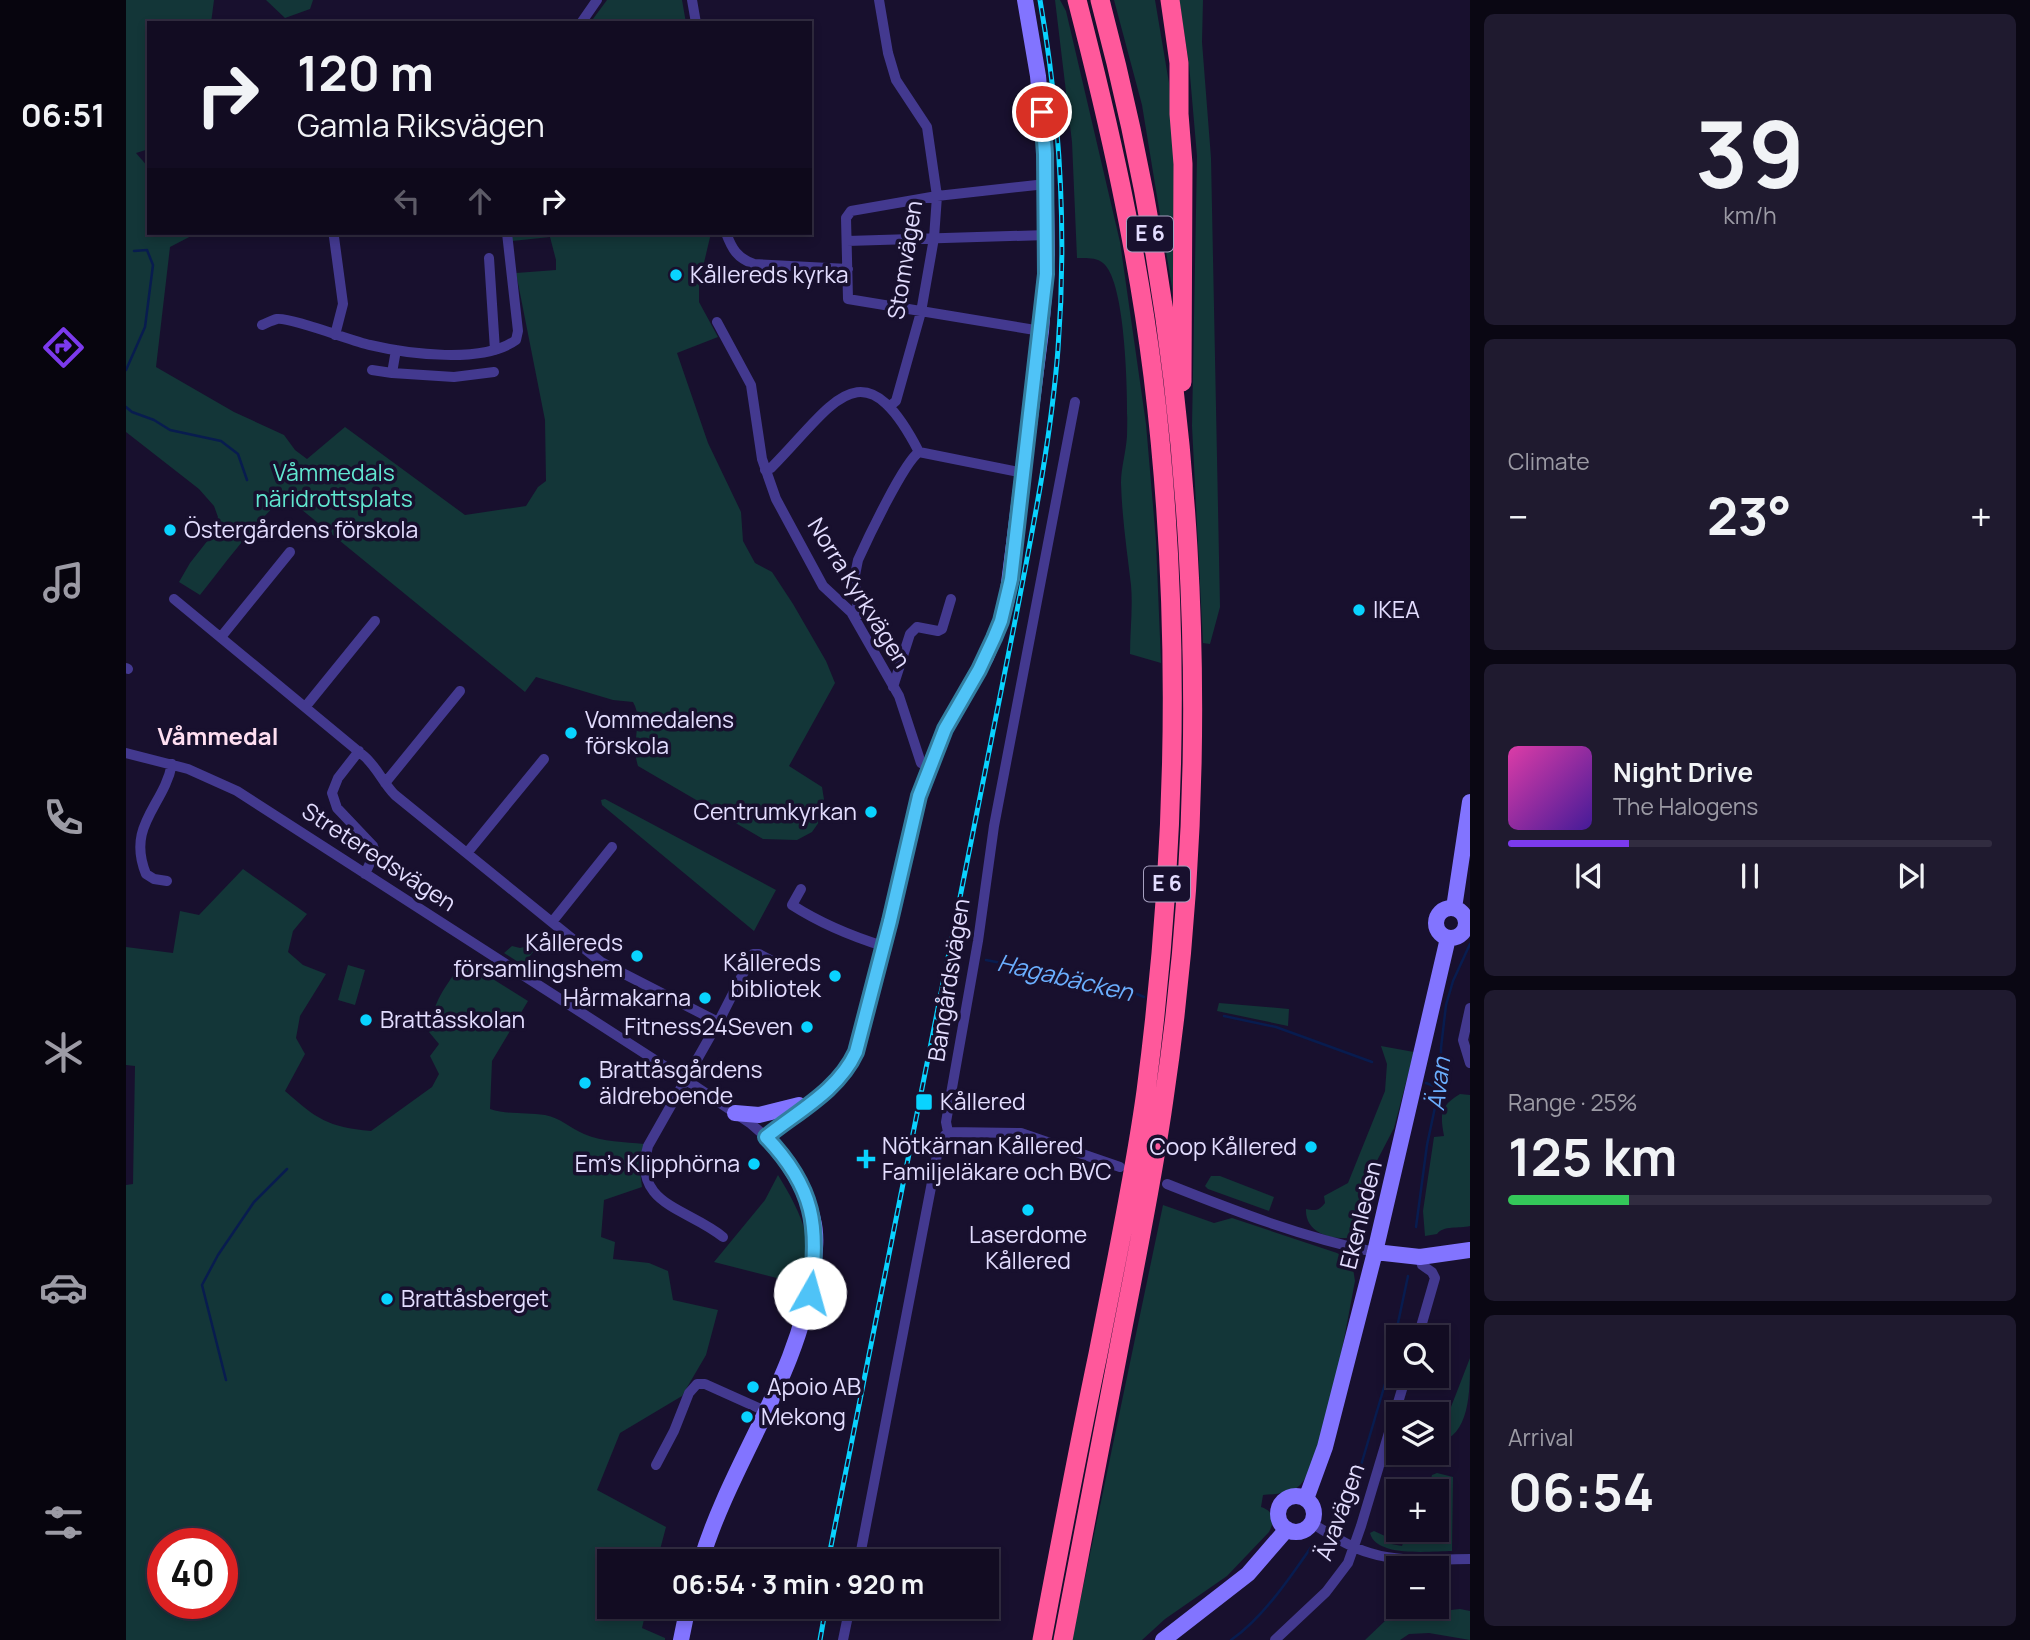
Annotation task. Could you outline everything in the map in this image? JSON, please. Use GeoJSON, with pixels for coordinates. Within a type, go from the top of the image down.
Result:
{"type":"FeatureCollection","features":[{"type":"Feature","properties":{"kind":"highway","name":"E 6"},"geometry":{"type":"LineString","coordinates":[[1042,1640],[1135,1162],[1159,975],[1171,791],[1170,573],[1153,375],[1138,276],[1111,134],[1077,0]]}},
{"type":"Feature","properties":{"kind":"highway","name":"E 6"},"geometry":{"type":"LineString","coordinates":[[1063,1640],[1165,1098],[1187,892],[1193,699],[1189,570],[1171,375],[1147,215],[1128,118],[1100,0]]}},
{"type":"Feature","properties":{"kind":"highway"},"geometry":{"type":"LineString","coordinates":[[1160,0],[1179,107]]}},
{"type":"Feature","properties":{"kind":"highway"},"geometry":{"type":"LineString","coordinates":[[1170,0],[1178,63],[1183,177],[1181,471]]}},
{"type":"Feature","properties":{"kind":"street"},"geometry":{"type":"LineString","coordinates":[[582,21],[597,0]]}},
{"type":"Feature","properties":{"kind":"street"},"geometry":{"type":"LineString","coordinates":[[692,0],[696,21]]}},
{"type":"Feature","properties":{"kind":"street","name":"Stomvägen"},"geometry":{"type":"LineString","coordinates":[[879,0],[888,53],[896,80],[927,127],[937,195],[934,238],[921,312],[896,401],[890,406]]}},
{"type":"Feature","properties":{"kind":"street"},"geometry":{"type":"LineString","coordinates":[[705,1549],[722,1504],[765,1411],[802,1321],[810,1293],[815,1237],[813,1219],[801,1186],[790,1166],[766,1137],[840,1078],[856,1052],[919,796],[945,729],[986,657],[1001,621],[1011,579],[1041,331],[1047,235],[1038,76],[1025,0]]}},
{"type":"Feature","properties":{"kind":"street"},"geometry":{"type":"LineString","coordinates":[[1041,331],[848,299],[846,218],[851,211],[937,195],[1046,184]]}},
{"type":"Feature","properties":{"kind":"street"},"geometry":{"type":"LineString","coordinates":[[262,325],[279,318],[396,350],[432,354],[506,347],[516,340],[518,331],[507,235]]}},
{"type":"Feature","properties":{"kind":"street"},"geometry":{"type":"LineString","coordinates":[[727,235],[735,253],[754,264],[848,269]]}},
{"type":"Feature","properties":{"kind":"street"},"geometry":{"type":"LineString","coordinates":[[848,242],[1047,235]]}},
{"type":"Feature","properties":{"kind":"street"},"geometry":{"type":"LineString","coordinates":[[334,237],[343,304],[335,335]]}},
{"type":"Feature","properties":{"kind":"street"},"geometry":{"type":"LineString","coordinates":[[489,258],[495,350]]}},
{"type":"Feature","properties":{"kind":"street","name":"Norra Kyrkvägen"},"geometry":{"type":"LineString","coordinates":[[717,322],[751,385],[765,470],[776,499],[823,586],[855,618],[904,708],[921,763],[929,767]]}},
{"type":"Feature","properties":{"kind":"street"},"geometry":{"type":"LineString","coordinates":[[392,373],[396,350]]}},
{"type":"Feature","properties":{"kind":"street"},"geometry":{"type":"LineString","coordinates":[[372,370],[454,377],[494,372]]}},
{"type":"Feature","properties":{"kind":"street"},"geometry":{"type":"LineString","coordinates":[[765,470],[771,468],[827,410],[853,392],[862,391],[874,394],[890,406],[919,452],[1024,473]]}},
{"type":"Feature","properties":{"kind":"street","name":"Bangårdsvägen"},"geometry":{"type":"LineString","coordinates":[[861,1549],[933,1177],[940,1144],[948,1132],[946,1122],[978,941],[994,825],[1075,402]]}},
{"type":"Feature","properties":{"kind":"street"},"geometry":{"type":"LineString","coordinates":[[855,618],[858,615],[855,575],[858,560],[902,474],[919,452]]}},
{"type":"Feature","properties":{"kind":"street"},"geometry":{"type":"LineString","coordinates":[[221,637],[290,552]]}},
{"type":"Feature","properties":{"kind":"street"},"geometry":{"type":"LineString","coordinates":[[174,598],[359,751],[378,771],[394,795],[601,962],[718,1022]]}},
{"type":"Feature","properties":{"kind":"street"},"geometry":{"type":"LineString","coordinates":[[893,687],[910,634],[917,627],[937,631],[942,629],[951,599]]}},
{"type":"Feature","properties":{"kind":"street"},"geometry":{"type":"LineString","coordinates":[[306,706],[375,621]]}},
{"type":"Feature","properties":{"kind":"street"},"geometry":{"type":"LineString","coordinates":[[385,783],[460,691]]}},
{"type":"Feature","properties":{"kind":"street"},"geometry":{"type":"LineString","coordinates":[[359,751],[338,778],[332,793],[337,808],[373,846],[375,852],[365,874]]}},
{"type":"Feature","properties":{"kind":"street","name":"Streteredsvägen"},"geometry":{"type":"LineString","coordinates":[[126,753],[172,764],[237,791],[686,1080],[766,1137]]}},
{"type":"Feature","properties":{"kind":"street"},"geometry":{"type":"LineString","coordinates":[[467,853],[544,759]]}},
{"type":"Feature","properties":{"kind":"street"},"geometry":{"type":"LineString","coordinates":[[167,881],[154,879],[146,874],[140,842],[145,822],[169,778],[172,764]]}},
{"type":"Feature","properties":{"kind":"street","name":"Ekenleden"},"geometry":{"type":"LineString","coordinates":[[1306,1499],[1325,1447],[1375,1252],[1448,937],[1439,931],[1437,919],[1442,911],[1454,908],[1470,802]]}},
{"type":"Feature","properties":{"kind":"street"},"geometry":{"type":"LineString","coordinates":[[552,922],[612,847]]}},
{"type":"Feature","properties":{"kind":"street"},"geometry":{"type":"LineString","coordinates":[[801,889],[792,905],[852,935],[883,946]]}},
{"type":"Feature","properties":{"kind":"street"},"geometry":{"type":"LineString","coordinates":[[1448,937],[1460,935],[1468,924],[1463,914],[1454,908]]}},
{"type":"Feature","properties":{"kind":"street"},"geometry":{"type":"LineString","coordinates":[[723,1237],[710,1226],[658,1198],[645,1175],[643,1161],[648,1146],[753,954],[759,954],[778,964]]}},
{"type":"Feature","properties":{"kind":"street"},"geometry":{"type":"LineString","coordinates":[[1470,1008],[1464,1040],[1470,1063]]}},
{"type":"Feature","properties":{"kind":"street"},"geometry":{"type":"LineString","coordinates":[[735,1113],[759,1115],[812,1101]]}},
{"type":"Feature","properties":{"kind":"street"},"geometry":{"type":"LineString","coordinates":[[948,1132],[1021,1133],[1120,1167]]}},
{"type":"Feature","properties":{"kind":"street"},"geometry":{"type":"LineString","coordinates":[[1167,1185],[1337,1244],[1420,1257],[1470,1250]]}},
{"type":"Feature","properties":{"kind":"street"},"geometry":{"type":"LineString","coordinates":[[1420,1257],[1422,1265],[1432,1272],[1435,1278],[1421,1325]]}},
{"type":"Feature","properties":{"kind":"street"},"geometry":{"type":"LineString","coordinates":[[656,1465],[674,1431],[689,1393],[698,1384],[714,1388],[765,1411]]}},
{"type":"Feature","properties":{"kind":"street","name":"Ävavägen"},"geometry":{"type":"LineString","coordinates":[[1275,1640],[1326,1592],[1348,1563],[1402,1388]]}},
{"type":"Feature","properties":{"kind":"street"},"geometry":{"type":"LineString","coordinates":[[1291,1497],[1306,1499],[1313,1510],[1311,1523],[1302,1530],[1287,1529],[1280,1521],[1280,1506],[1291,1497]]}},
{"type":"Feature","properties":{"kind":"street"},"geometry":{"type":"LineString","coordinates":[[1311,1523],[1354,1548],[1372,1554],[1399,1558],[1470,1559]]}},
{"type":"Feature","properties":{"kind":"street"},"geometry":{"type":"LineString","coordinates":[[1163,1640],[1248,1574],[1287,1529]]}},
{"type":"Feature","properties":{"kind":"street"},"geometry":{"type":"LineString","coordinates":[[681,1640],[685,1619]]}},
{"type":"Feature","properties":{"kind":"street"},"geometry":{"type":"LineString","coordinates":[[843,1640],[847,1619]]}},
{"type":"Feature","properties":{"kind":"green space","name":"Våmmedals näridrottsplats"},"geometry":{"type":"Polygon","coordinates":[[[126,0],[214,0],[211,21],[147,21],[147,150],[136,153],[147,166],[147,235],[193,235],[170,247],[156,367],[234,412],[284,435],[295,450],[307,459],[345,427],[465,515],[526,506],[538,487],[546,481],[545,420],[516,273],[556,270],[556,260],[550,237],[512,241],[512,235],[711,235],[699,284],[699,302],[718,337],[677,353],[708,443],[741,512],[743,541],[755,563],[772,572],[793,604],[826,661],[835,683],[789,766],[822,787],[826,812],[812,832],[797,840],[763,839],[638,766],[635,748],[637,716],[633,702],[613,700],[536,677],[525,692],[285,496],[251,531],[200,595],[179,582],[212,535],[218,517],[214,506],[199,489],[126,432],[126,0]]]}},
{"type":"Feature","properties":{"kind":"green space"},"geometry":{"type":"Polygon","coordinates":[[[266,0],[313,0],[310,9],[285,18],[266,0]]]}},
{"type":"Feature","properties":{"kind":"green space"},"geometry":{"type":"Polygon","coordinates":[[[607,0],[682,0],[686,21],[591,21],[607,0]]]}},
{"type":"Feature","properties":{"kind":"green space"},"geometry":{"type":"Polygon","coordinates":[[[1055,0],[1060,0],[1066,11],[1120,242],[1146,424],[1156,541],[1161,663],[1130,654],[1132,593],[1121,483],[1127,420],[1121,318],[1111,275],[1103,263],[1094,259],[1077,258],[1072,142],[1055,0]]]}},
{"type":"Feature","properties":{"kind":"green space"},"geometry":{"type":"Polygon","coordinates":[[[1114,0],[1155,0],[1169,83],[1177,174],[1179,294],[1173,294],[1142,105],[1114,0]]]}},
{"type":"Feature","properties":{"kind":"green space"},"geometry":{"type":"Polygon","coordinates":[[[1179,0],[1203,0],[1202,42],[1211,158],[1220,607],[1210,644],[1203,643],[1192,426],[1197,156],[1189,64],[1179,0]]]}},
{"type":"Feature","properties":{"kind":"green space"},"geometry":{"type":"Polygon","coordinates":[[[605,799],[776,890],[754,931],[602,805],[601,800],[605,799]]]}},
{"type":"Feature","properties":{"kind":"green space"},"geometry":{"type":"Polygon","coordinates":[[[243,869],[307,914],[293,931],[288,952],[303,965],[326,974],[300,1016],[296,1038],[305,1054],[285,1091],[324,1120],[344,1127],[371,1131],[432,1087],[439,1074],[430,1056],[439,1044],[429,1032],[434,1023],[435,1008],[438,999],[464,961],[528,1001],[492,1061],[490,1109],[545,1115],[591,1137],[644,1144],[639,1163],[642,1187],[604,1200],[601,1237],[615,1242],[613,1259],[649,1263],[668,1271],[673,1300],[718,1310],[706,1355],[682,1396],[620,1433],[597,1490],[666,1527],[660,1549],[597,1549],[597,1619],[644,1619],[642,1628],[665,1640],[126,1640],[126,1185],[133,1184],[135,1066],[126,1065],[126,947],[173,953],[180,911],[199,915],[243,869]]]}},
{"type":"Feature","properties":{"kind":"green space"},"geometry":{"type":"Polygon","coordinates":[[[540,943],[523,965],[504,953],[512,946],[520,948],[540,943]]]}},
{"type":"Feature","properties":{"kind":"green space"},"geometry":{"type":"Polygon","coordinates":[[[348,965],[365,970],[355,1005],[338,1000],[348,965]]]}},
{"type":"Feature","properties":{"kind":"green space"},"geometry":{"type":"Polygon","coordinates":[[[1219,1003],[1289,1009],[1288,1026],[1217,1011],[1219,1003]]]}},
{"type":"Feature","properties":{"kind":"green space"},"geometry":{"type":"Polygon","coordinates":[[[1381,1046],[1414,1052],[1394,1128],[1369,1176],[1365,1217],[1347,1238],[1333,1237],[1314,1229],[1309,1223],[1306,1209],[1319,1209],[1325,1203],[1324,1196],[1348,1183],[1385,1091],[1387,1064],[1381,1046]]]}},
{"type":"Feature","properties":{"kind":"green space"},"geometry":{"type":"Polygon","coordinates":[[[1460,1094],[1470,1095],[1470,1226],[1447,1228],[1437,1234],[1425,1236],[1423,1211],[1434,1137],[1444,1136],[1443,1111],[1448,1103],[1460,1094]]]}},
{"type":"Feature","properties":{"kind":"green space"},"geometry":{"type":"Polygon","coordinates":[[[778,1175],[798,1212],[806,1235],[808,1253],[804,1285],[714,1262],[765,1200],[778,1175]]]}},
{"type":"Feature","properties":{"kind":"green space"},"geometry":{"type":"Polygon","coordinates":[[[1211,1176],[1220,1176],[1274,1197],[1269,1211],[1208,1189],[1205,1186],[1211,1176]]]}},
{"type":"Feature","properties":{"kind":"green space"},"geometry":{"type":"Polygon","coordinates":[[[1163,1205],[1214,1223],[1232,1218],[1337,1253],[1352,1262],[1355,1281],[1341,1357],[1325,1423],[1308,1474],[1299,1486],[1291,1491],[1263,1495],[1261,1507],[1269,1511],[1272,1517],[1269,1532],[1227,1576],[1165,1619],[1142,1640],[1072,1640],[1163,1205]]]}},
{"type":"Feature","properties":{"kind":"green space"},"geometry":{"type":"Polygon","coordinates":[[[1470,1358],[1466,1411],[1456,1432],[1449,1438],[1449,1412],[1470,1358]]]}},
{"type":"Feature","properties":{"kind":"green space"},"geometry":{"type":"Polygon","coordinates":[[[1437,1473],[1453,1477],[1452,1551],[1393,1550],[1374,1541],[1370,1533],[1374,1531],[1385,1536],[1386,1543],[1402,1546],[1403,1542],[1449,1542],[1449,1479],[1431,1479],[1432,1475],[1437,1473]]]}},
{"type":"Feature","properties":{"kind":"green space"},"geometry":{"type":"Polygon","coordinates":[[[1449,1610],[1470,1611],[1470,1640],[1429,1633],[1409,1634],[1400,1640],[1365,1640],[1388,1619],[1449,1619],[1449,1610]]]}},
{"type":"Feature","properties":{"kind":"waterway","name":"Hagabäcken"},"geometry":{"type":"LineString","coordinates":[[126,370],[145,327],[153,265],[147,250],[134,251]]}},
{"type":"Feature","properties":{"kind":"waterway","name":"Hagabäcken"},"geometry":{"type":"LineString","coordinates":[[126,407],[170,430],[221,441],[238,454],[247,480]]}},
{"type":"Feature","properties":{"kind":"waterway","name":"Ävan"},"geometry":{"type":"LineString","coordinates":[[1416,1227],[1427,1145],[1441,1079],[1446,1005],[1453,981],[1470,944]]}},
{"type":"Feature","properties":{"kind":"waterway","name":"Hagabäcken"},"geometry":{"type":"LineString","coordinates":[[986,960],[1118,986],[1144,997]]}},
{"type":"Feature","properties":{"kind":"waterway","name":"Hagabäcken"},"geometry":{"type":"LineString","coordinates":[[1224,1016],[1276,1027],[1372,1062]]}},
{"type":"Feature","properties":{"kind":"waterway"},"geometry":{"type":"LineString","coordinates":[[1426,1083],[1439,1088]]}},
{"type":"Feature","properties":{"kind":"waterway"},"geometry":{"type":"LineString","coordinates":[[226,1380],[202,1285],[218,1255],[254,1202],[287,1169]]}},
{"type":"Feature","properties":{"kind":"waterway","name":"Ävan"},"geometry":{"type":"LineString","coordinates":[[1334,1519],[1354,1489],[1385,1384],[1408,1276]]}},
{"type":"Feature","properties":{"kind":"waterway","name":"Ävan"},"geometry":{"type":"LineString","coordinates":[[1231,1640],[1266,1608],[1314,1543]]}},
{"type":"Feature","properties":{"kind":"railway"},"geometry":{"type":"LineString","coordinates":[[830,1549],[1016,616],[1051,416],[1061,305],[1062,217],[1053,87],[1040,0]]}},
{"type":"Feature","properties":{"kind":"railway"},"geometry":{"type":"LineString","coordinates":[[820,1640],[824,1619]]}},
{"type":"Feature","properties":{"kind":"place","name":"Kållereds kyrka"},"geometry":{"type":"Point","coordinates":[676,275]}},
{"type":"Feature","properties":{"kind":"place","name":"Östergårdens förskola"},"geometry":{"type":"Point","coordinates":[170,530]}},
{"type":"Feature","properties":{"kind":"place","name":"IKEA"},"geometry":{"type":"Point","coordinates":[1359,610]}},
{"type":"Feature","properties":{"kind":"place","name":"Vommedalens förskola"},"geometry":{"type":"Point","coordinates":[571,733]}},
{"type":"Feature","properties":{"kind":"place","name":"Centrumkyrkan"},"geometry":{"type":"Point","coordinates":[871,812]}},
{"type":"Feature","properties":{"kind":"place","name":"Kållereds församlingshem"},"geometry":{"type":"Point","coordinates":[637,956]}},
{"type":"Feature","properties":{"kind":"place","name":"Kållereds bibliotek"},"geometry":{"type":"Point","coordinates":[835,976]}},
{"type":"Feature","properties":{"kind":"place","name":"Hårmakarna"},"geometry":{"type":"Point","coordinates":[705,998]}},
{"type":"Feature","properties":{"kind":"place","name":"Brattåsskolan"},"geometry":{"type":"Point","coordinates":[366,1020]}},
{"type":"Feature","properties":{"kind":"place","name":"Fitness24Seven"},"geometry":{"type":"Point","coordinates":[807,1027]}},
{"type":"Feature","properties":{"kind":"place","name":"Brattåsgårdens äldreboende"},"geometry":{"type":"Point","coordinates":[585,1083]}},
{"type":"Feature","properties":{"kind":"place","name":"Kållered"},"geometry":{"type":"Point","coordinates":[924,1102]}},
{"type":"Feature","properties":{"kind":"place","name":"Coop Kållered"},"geometry":{"type":"Point","coordinates":[1311,1147]}},
{"type":"Feature","properties":{"kind":"place","name":"Nötkärnan Kållered Familjeläkare och BVC"},"geometry":{"type":"Point","coordinates":[866,1159]}},
{"type":"Feature","properties":{"kind":"place","name":"Em's Klipphörna"},"geometry":{"type":"Point","coordinates":[754,1164]}},
{"type":"Feature","properties":{"kind":"place","name":"Laserdome Kållered"},"geometry":{"type":"Point","coordinates":[1028,1210]}},
{"type":"Feature","properties":{"kind":"place","name":"Brattåsberget"},"geometry":{"type":"Point","coordinates":[387,1299]}},
{"type":"Feature","properties":{"kind":"place","name":"Apoio AB"},"geometry":{"type":"Point","coordinates":[753,1387]}},
{"type":"Feature","properties":{"kind":"place","name":"Mekong"},"geometry":{"type":"Point","coordinates":[747,1417]}},
{"type":"Feature","properties":{"kind":"district","name":"Våmmedal"},"geometry":{"type":"Point","coordinates":[218,737]}},
{"type":"Feature","properties":{"kind":"route"},"geometry":{"type":"LineString","coordinates":[[810,1293],[815,1237],[813,1219],[801,1186],[790,1166],[766,1137],[831,1087],[856,1052],[919,796],[945,729],[986,657],[1007,599],[1043,311],[1047,255],[1042,112]]}}]}
